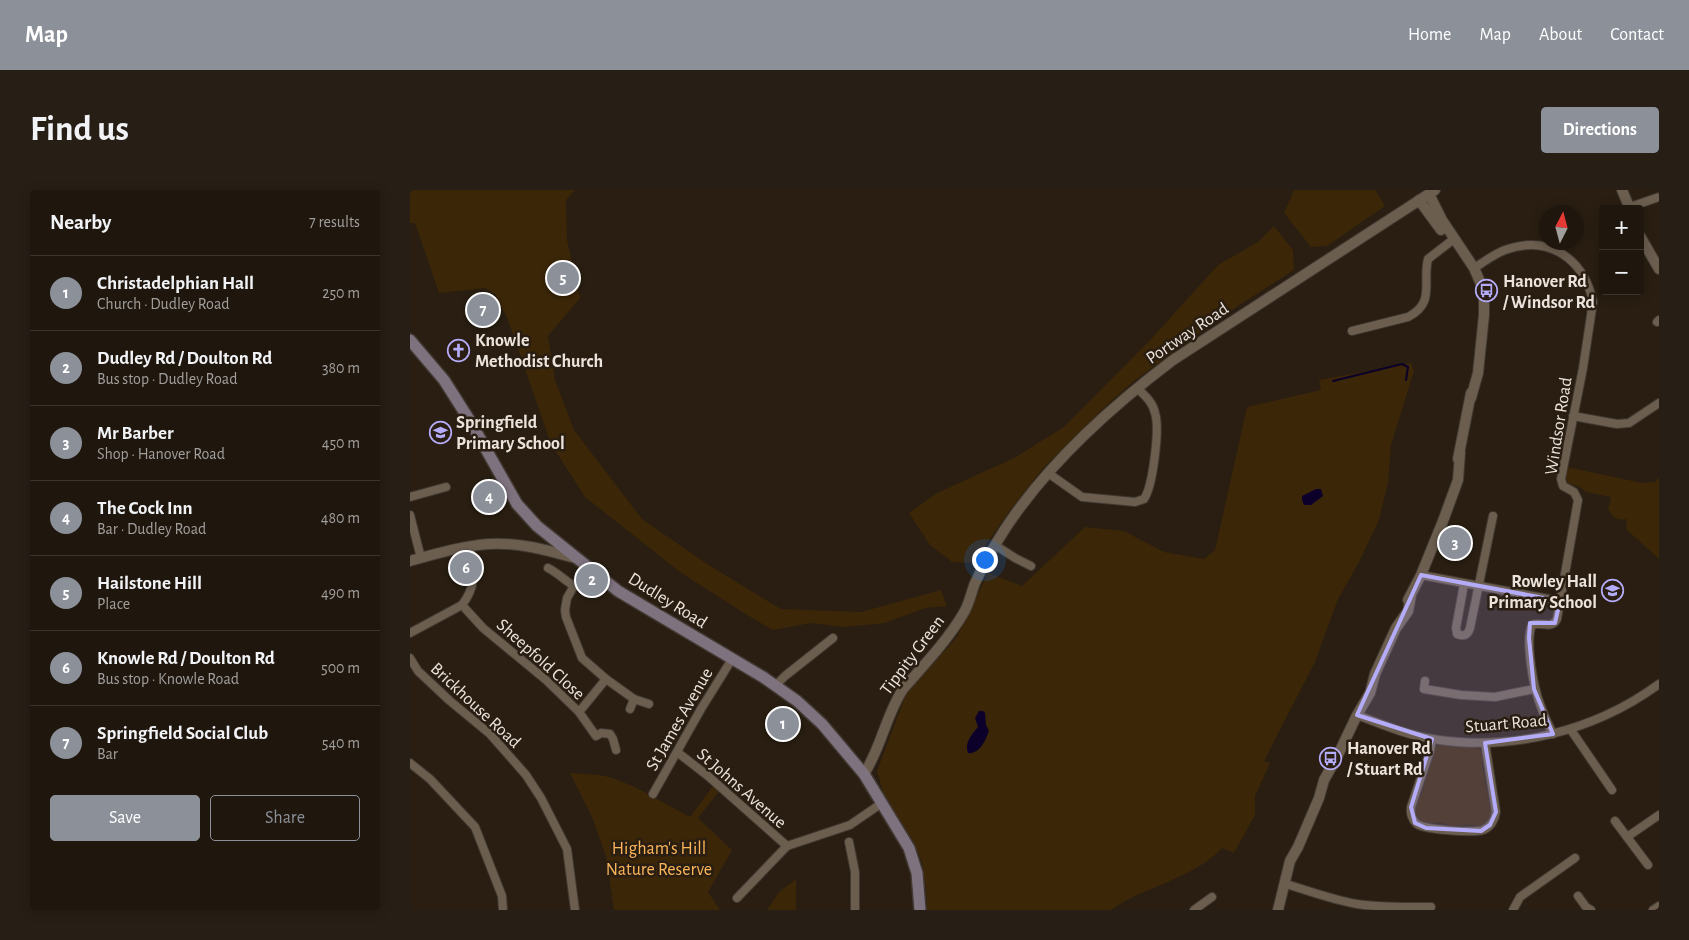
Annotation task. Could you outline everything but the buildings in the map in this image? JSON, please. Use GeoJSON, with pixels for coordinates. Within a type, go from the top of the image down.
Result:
{"type":"FeatureCollection","features":[{"type":"Feature","properties":{"kind":"main road","name":"Dudley Road"},"geometry":{"type":"LineString","coordinates":[[410,340],[440,374],[456,397],[517,504],[537,526],[618,591],[776,685],[822,724],[864,774],[909,848],[919,888],[920,910]]}},
{"type":"Feature","properties":{"kind":"street"},"geometry":{"type":"LineString","coordinates":[[1622,190],[1629,205]]}},
{"type":"Feature","properties":{"kind":"street"},"geometry":{"type":"LineString","coordinates":[[1627,190],[1630,205]]}},
{"type":"Feature","properties":{"kind":"street"},"geometry":{"type":"LineString","coordinates":[[1278,910],[1286,884],[1286,872],[1319,798],[1330,783],[1337,757],[1357,715],[1363,693],[1375,674],[1396,628],[1401,609],[1412,595],[1421,575],[1458,480],[1460,453],[1470,398],[1478,374],[1484,316],[1484,290],[1452,240],[1428,195]]}},
{"type":"Feature","properties":{"kind":"street","name":"Portway Road"},"geometry":{"type":"LineString","coordinates":[[975,584],[995,545],[1014,516],[1048,473],[1137,388],[1173,360],[1428,195]]}},
{"type":"Feature","properties":{"kind":"street"},"geometry":{"type":"LineString","coordinates":[[1638,205],[1659,197]]}},
{"type":"Feature","properties":{"kind":"street"},"geometry":{"type":"LineString","coordinates":[[1352,331],[1415,314],[1424,302],[1426,295],[1428,259],[1452,240]]}},
{"type":"Feature","properties":{"kind":"street"},"geometry":{"type":"LineString","coordinates":[[1644,243],[1659,269]]}},
{"type":"Feature","properties":{"kind":"street","name":"Windsor Road"},"geometry":{"type":"LineString","coordinates":[[1471,269],[1504,251],[1523,246],[1533,245],[1554,250],[1564,255],[1580,270],[1591,292],[1593,302],[1561,479],[1563,486],[1574,492],[1578,500],[1560,601],[1555,623],[1551,625],[1536,624],[1532,626],[1530,631],[1529,651],[1534,689],[1540,709],[1552,734]]}},
{"type":"Feature","properties":{"kind":"street"},"geometry":{"type":"LineString","coordinates":[[1048,473],[1082,497],[1135,502],[1144,499],[1152,479],[1157,425],[1152,405],[1137,388]]}},
{"type":"Feature","properties":{"kind":"street"},"geometry":{"type":"LineString","coordinates":[[1573,416],[1618,424],[1629,422],[1659,403]]}},
{"type":"Feature","properties":{"kind":"street"},"geometry":{"type":"LineString","coordinates":[[410,497],[446,487]]}},
{"type":"Feature","properties":{"kind":"street"},"geometry":{"type":"LineString","coordinates":[[410,515],[421,558]]}},
{"type":"Feature","properties":{"kind":"street"},"geometry":{"type":"LineString","coordinates":[[1464,584],[1456,631],[1457,634],[1462,635],[1466,635],[1469,632],[1493,516]]}},
{"type":"Feature","properties":{"kind":"street"},"geometry":{"type":"LineString","coordinates":[[410,561],[489,544],[543,549],[575,558]]}},
{"type":"Feature","properties":{"kind":"street"},"geometry":{"type":"LineString","coordinates":[[995,545],[1031,566]]}},
{"type":"Feature","properties":{"kind":"street"},"geometry":{"type":"LineString","coordinates":[[410,634],[462,605],[473,584],[474,576],[470,547]]}},
{"type":"Feature","properties":{"kind":"street"},"geometry":{"type":"LineString","coordinates":[[548,568],[557,572],[564,580],[576,583],[566,604],[566,617],[582,658],[606,679],[634,699],[648,704]]}},
{"type":"Feature","properties":{"kind":"street"},"geometry":{"type":"LineString","coordinates":[[1421,575],[1560,601]]}},
{"type":"Feature","properties":{"kind":"street","name":"Tippity Green"},"geometry":{"type":"LineString","coordinates":[[864,774],[871,762],[897,698],[963,614],[975,584]]}},
{"type":"Feature","properties":{"kind":"street","name":"Sheepfold Close"},"geometry":{"type":"LineString","coordinates":[[462,605],[483,628],[546,680],[579,712],[596,736],[605,733],[612,736],[616,750]]}},
{"type":"Feature","properties":{"kind":"street"},"geometry":{"type":"LineString","coordinates":[[776,685],[784,676],[833,638]]}},
{"type":"Feature","properties":{"kind":"street","name":"Brickhouse Road"},"geometry":{"type":"LineString","coordinates":[[410,658],[418,671],[450,701],[490,734],[526,775],[541,798],[568,849],[575,910]]}},
{"type":"Feature","properties":{"kind":"street","name":"St James Avenue"},"geometry":{"type":"LineString","coordinates":[[653,794],[701,709],[732,660]]}},
{"type":"Feature","properties":{"kind":"street"},"geometry":{"type":"LineString","coordinates":[[579,712],[606,679]]}},
{"type":"Feature","properties":{"kind":"street"},"geometry":{"type":"LineString","coordinates":[[1425,682],[1424,689],[1482,697],[1495,697],[1534,689]]}},
{"type":"Feature","properties":{"kind":"street","name":"Stuart Road"},"geometry":{"type":"LineString","coordinates":[[1357,715],[1405,733],[1432,739],[1485,743],[1516,740],[1571,730],[1611,713],[1659,684]]}},
{"type":"Feature","properties":{"kind":"street"},"geometry":{"type":"LineString","coordinates":[[630,709],[634,699]]}},
{"type":"Feature","properties":{"kind":"street","name":"Stuart Road"},"geometry":{"type":"LineString","coordinates":[[1571,730],[1612,790]]}},
{"type":"Feature","properties":{"kind":"street"},"geometry":{"type":"LineString","coordinates":[[1432,739],[1430,751],[1410,812],[1415,823],[1426,828],[1476,831],[1486,829],[1490,825],[1496,812],[1485,743]]}},
{"type":"Feature","properties":{"kind":"street","name":"St Johns Avenue"},"geometry":{"type":"LineString","coordinates":[[678,752],[787,846]]}},
{"type":"Feature","properties":{"kind":"street"},"geometry":{"type":"LineString","coordinates":[[410,763],[430,779],[475,827],[502,896],[503,910]]}},
{"type":"Feature","properties":{"kind":"street"},"geometry":{"type":"LineString","coordinates":[[737,898],[787,846],[850,826],[882,803]]}},
{"type":"Feature","properties":{"kind":"street"},"geometry":{"type":"LineString","coordinates":[[1627,837],[1659,815]]}},
{"type":"Feature","properties":{"kind":"street"},"geometry":{"type":"LineString","coordinates":[[1615,821],[1648,865]]}},
{"type":"Feature","properties":{"kind":"street"},"geometry":{"type":"LineString","coordinates":[[849,842],[854,872],[856,910]]}},
{"type":"Feature","properties":{"kind":"street"},"geometry":{"type":"LineString","coordinates":[[1513,910],[1520,897],[1575,858]]}},
{"type":"Feature","properties":{"kind":"street"},"geometry":{"type":"LineString","coordinates":[[1286,884],[1356,903],[1398,907],[1431,907]]}},
{"type":"Feature","properties":{"kind":"street"},"geometry":{"type":"LineString","coordinates":[[1578,896],[1586,907],[1591,910]]}},
{"type":"Feature","properties":{"kind":"street"},"geometry":{"type":"LineString","coordinates":[[1194,910],[1212,897]]}},
{"type":"Feature","properties":{"kind":"street"},"geometry":{"type":"LineString","coordinates":[[1653,910],[1659,906]]}},
{"type":"Feature","properties":{"kind":"highlighted area"},"geometry":{"type":"Polygon","coordinates":[[[1421,575],[1560,601],[1555,623],[1530,623],[1529,638],[1534,689],[1553,734],[1485,743],[1496,812],[1490,825],[1481,831],[1426,828],[1415,823],[1411,807],[1432,739],[1357,715],[1421,575]]]}},
{"type":"Feature","properties":{"kind":"green space"},"geometry":{"type":"Polygon","coordinates":[[[410,190],[575,190],[566,200],[567,240],[580,298],[548,336],[555,380],[574,430],[642,519],[707,564],[781,609],[861,612],[941,590],[947,606],[925,608],[885,623],[845,627],[811,623],[773,630],[680,572],[585,497],[551,444],[508,320],[495,294],[485,288],[439,293],[415,223],[410,223],[410,190]]]}},
{"type":"Feature","properties":{"kind":"green space"},"geometry":{"type":"Polygon","coordinates":[[[1294,190],[1375,190],[1385,206],[1327,246],[1311,247],[1284,213],[1294,190]]]}},
{"type":"Feature","properties":{"kind":"green space"},"geometry":{"type":"Polygon","coordinates":[[[1274,226],[1293,250],[1294,270],[1227,313],[1134,381],[1110,402],[1044,467],[1010,510],[976,559],[970,563],[952,562],[930,545],[909,513],[937,493],[1014,458],[1064,427],[1153,337],[1218,265],[1258,242],[1274,226]]]}},
{"type":"Feature","properties":{"kind":"green space"},"geometry":{"type":"Polygon","coordinates":[[[1411,363],[1414,371],[1391,445],[1388,482],[1379,520],[1359,562],[1338,599],[1315,662],[1264,761],[1270,763],[1255,796],[1255,815],[1234,853],[1222,848],[1198,867],[1111,910],[927,910],[922,862],[913,840],[884,796],[877,771],[906,694],[957,637],[988,573],[1022,586],[1085,527],[1124,531],[1164,552],[1204,559],[1215,550],[1247,407],[1321,390],[1319,380],[1411,363]]]}},
{"type":"Feature","properties":{"kind":"green space"},"geometry":{"type":"Polygon","coordinates":[[[1567,467],[1642,483],[1655,482],[1659,477],[1659,559],[1626,529],[1627,519],[1621,520],[1612,515],[1608,509],[1611,497],[1586,492],[1580,487],[1566,482],[1564,479],[1567,467]]]}},
{"type":"Feature","properties":{"kind":"green space"},"geometry":{"type":"Polygon","coordinates":[[[1435,745],[1478,748],[1481,751],[1490,807],[1493,812],[1492,818],[1482,828],[1472,825],[1454,827],[1439,823],[1424,824],[1418,818],[1415,807],[1421,796],[1435,745]]]}},
{"type":"Feature","properties":{"kind":"green space","name":"Higham's Hill Nature Reserve"},"geometry":{"type":"Polygon","coordinates":[[[570,773],[601,775],[616,779],[637,788],[690,817],[713,786],[720,790],[698,818],[732,850],[708,892],[720,910],[614,910],[606,856],[592,817],[570,773]]]}},
{"type":"Feature","properties":{"kind":"green space"},"geometry":{"type":"Polygon","coordinates":[[[796,879],[796,910],[767,910],[779,892],[796,879]]]}},
{"type":"Feature","properties":{"kind":"shaded area"},"geometry":{"type":"Polygon","coordinates":[[[1316,489],[1321,489],[1323,496],[1311,505],[1304,505],[1302,496],[1316,489]]]}},
{"type":"Feature","properties":{"kind":"shaded area"},"geometry":{"type":"Polygon","coordinates":[[[979,711],[985,713],[986,725],[989,731],[979,749],[968,753],[968,742],[978,727],[975,718],[979,711]]]}},
{"type":"Feature","properties":{"kind":"waterway"},"geometry":{"type":"LineString","coordinates":[[1333,381],[1402,364],[1408,367],[1406,380]]}},
{"type":"Feature","properties":{"kind":"place","name":"Hailstone Hill"},"geometry":{"type":"Point","coordinates":[563,278]}},
{"type":"Feature","properties":{"kind":"place","name":"Hanover Rd / Windsor Rd"},"geometry":{"type":"Point","coordinates":[1487,291]}},
{"type":"Feature","properties":{"kind":"place","name":"Springfield Social Club"},"geometry":{"type":"Point","coordinates":[483,310]}},
{"type":"Feature","properties":{"kind":"place","name":"Knowle Methodist Church"},"geometry":{"type":"Point","coordinates":[459,350]}},
{"type":"Feature","properties":{"kind":"place","name":"Springfield Primary School"},"geometry":{"type":"Point","coordinates":[440,432]}},
{"type":"Feature","properties":{"kind":"place","name":"The Cock Inn"},"geometry":{"type":"Point","coordinates":[489,497]}},
{"type":"Feature","properties":{"kind":"place","name":"Mr Barber"},"geometry":{"type":"Point","coordinates":[1455,543]}},
{"type":"Feature","properties":{"kind":"place","name":"Knowle Rd / Doulton Rd"},"geometry":{"type":"Point","coordinates":[466,568]}},
{"type":"Feature","properties":{"kind":"place","name":"Dudley Rd / Doulton Rd"},"geometry":{"type":"Point","coordinates":[592,580]}},
{"type":"Feature","properties":{"kind":"place","name":"Rowley Hall Primary School"},"geometry":{"type":"Point","coordinates":[1613,591]}},
{"type":"Feature","properties":{"kind":"place","name":"Christadelphian Hall"},"geometry":{"type":"Point","coordinates":[783,724]}},
{"type":"Feature","properties":{"kind":"place","name":"Hanover Rd / Stuart Rd"},"geometry":{"type":"Point","coordinates":[1331,758]}}]}
